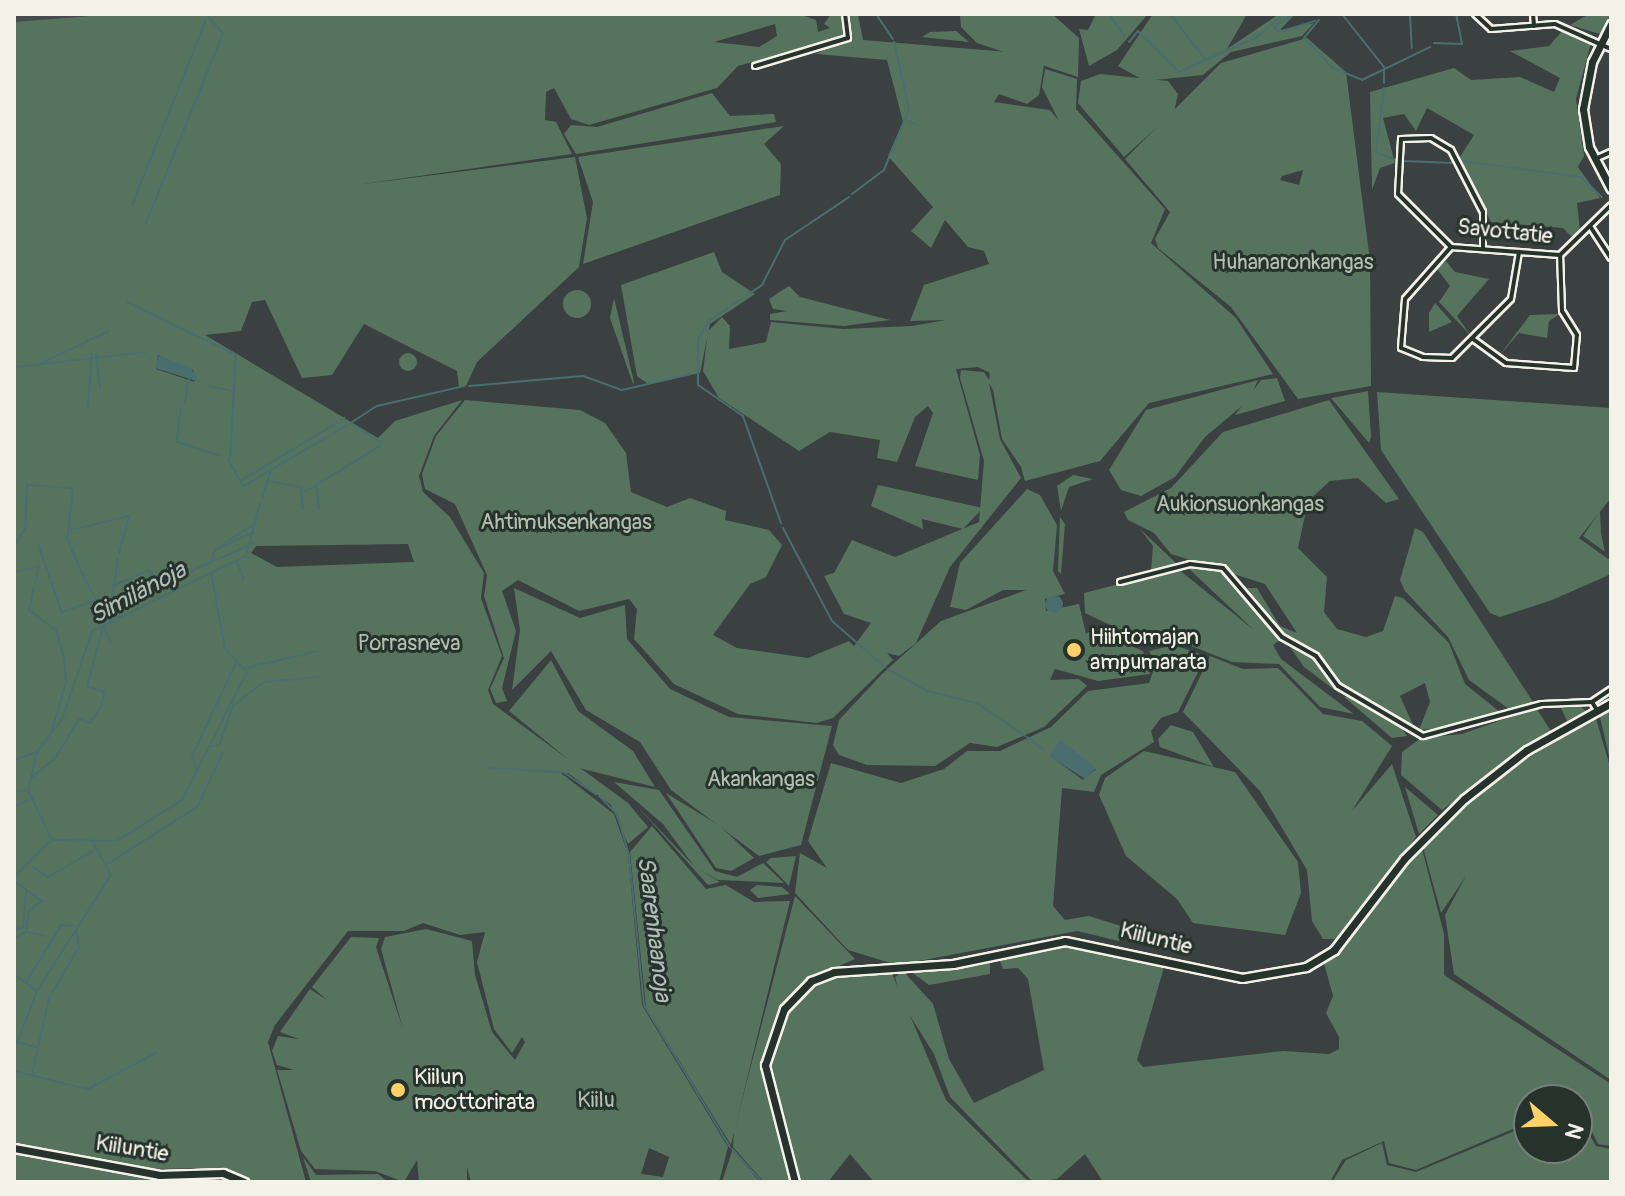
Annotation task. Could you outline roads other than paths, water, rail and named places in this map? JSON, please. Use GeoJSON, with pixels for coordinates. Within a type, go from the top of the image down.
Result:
{"type":"FeatureCollection","features":[{"type":"Feature","properties":{"kind":"street"},"geometry":{"type":"LineString","coordinates":[[755,66],[848,38],[845,14]]}},
{"type":"Feature","properties":{"kind":"street"},"geometry":{"type":"LineString","coordinates":[[1475,14],[1491,29],[1559,25],[1611,49]]}},
{"type":"Feature","properties":{"kind":"street"},"geometry":{"type":"LineString","coordinates":[[1533,14],[1534,26]]}},
{"type":"Feature","properties":{"kind":"street"},"geometry":{"type":"LineString","coordinates":[[1611,24],[1600,45],[1584,102],[1594,160],[1611,189]]}},
{"type":"Feature","properties":{"kind":"street","name":"Savottatie"},"geometry":{"type":"LineString","coordinates":[[1483,248],[1483,212],[1451,150],[1431,138],[1410,135],[1399,143],[1398,194],[1451,247],[1560,255],[1611,205]]}},
{"type":"Feature","properties":{"kind":"street"},"geometry":{"type":"LineString","coordinates":[[1594,160],[1611,152]]}},
{"type":"Feature","properties":{"kind":"street"},"geometry":{"type":"LineString","coordinates":[[1590,226],[1611,258]]}},
{"type":"Feature","properties":{"kind":"street"},"geometry":{"type":"LineString","coordinates":[[1451,247],[1407,293],[1401,348],[1447,359],[1473,339],[1514,296],[1519,252]]}},
{"type":"Feature","properties":{"kind":"street"},"geometry":{"type":"LineString","coordinates":[[1473,339],[1506,363],[1574,368],[1577,335],[1562,311],[1560,255]]}},
{"type":"Feature","properties":{"kind":"street"},"geometry":{"type":"LineString","coordinates":[[1120,582],[1190,564],[1228,570],[1282,637],[1316,656],[1338,686],[1423,736],[1537,705],[1592,702],[1611,689]]}},
{"type":"Feature","properties":{"kind":"street"},"geometry":{"type":"LineString","coordinates":[[1592,702],[1597,710]]}},
{"type":"Feature","properties":{"kind":"street","name":"Kiiluntie"},"geometry":{"type":"LineString","coordinates":[[795,1182],[765,1069],[784,1009],[811,981],[834,972],[953,964],[1065,941],[1234,977],[1306,967],[1332,952],[1404,859],[1464,799],[1611,703]]}},
{"type":"Feature","properties":{"kind":"street","name":"Kiiluntie"},"geometry":{"type":"LineString","coordinates":[[14,1148],[159,1175],[223,1173],[244,1182]]}},
{"type":"Feature","properties":{"kind":"water"},"geometry":{"type":"Polygon","coordinates":[[[159,355],[191,368],[199,382],[155,368],[159,355]]]}},
{"type":"Feature","properties":{"kind":"water"},"geometry":{"type":"Polygon","coordinates":[[[1054,595],[1063,604],[1054,613],[1045,604],[1054,595]]]}},
{"type":"Feature","properties":{"kind":"water"},"geometry":{"type":"Polygon","coordinates":[[[1061,740],[1096,768],[1085,779],[1049,756],[1061,740]]]}},
{"type":"Feature","properties":{"kind":"waterway"},"geometry":{"type":"LineString","coordinates":[[146,223],[223,33],[206,14]]}},
{"type":"Feature","properties":{"kind":"waterway"},"geometry":{"type":"LineString","coordinates":[[876,14],[893,39]]}},
{"type":"Feature","properties":{"kind":"waterway"},"geometry":{"type":"LineString","coordinates":[[1109,14],[1126,39]]}},
{"type":"Feature","properties":{"kind":"waterway"},"geometry":{"type":"LineString","coordinates":[[1170,14],[1205,59]]}},
{"type":"Feature","properties":{"kind":"waterway"},"geometry":{"type":"LineString","coordinates":[[1129,42],[1138,31],[1179,72],[1257,37],[1283,14]]}},
{"type":"Feature","properties":{"kind":"waterway"},"geometry":{"type":"LineString","coordinates":[[1293,14],[1274,27],[1279,32],[1315,21]]}},
{"type":"Feature","properties":{"kind":"waterway"},"geometry":{"type":"LineString","coordinates":[[1342,14],[1384,67],[1384,83]]}},
{"type":"Feature","properties":{"kind":"waterway"},"geometry":{"type":"LineString","coordinates":[[1410,14],[1412,48]]}},
{"type":"Feature","properties":{"kind":"waterway"},"geometry":{"type":"LineString","coordinates":[[1434,43],[1462,44],[1456,14]]}},
{"type":"Feature","properties":{"kind":"waterway"},"geometry":{"type":"LineString","coordinates":[[132,205],[206,20]]}},
{"type":"Feature","properties":{"kind":"waterway"},"geometry":{"type":"LineString","coordinates":[[1319,20],[1304,38],[1333,68],[1362,80],[1430,47]]}},
{"type":"Feature","properties":{"kind":"waterway"},"geometry":{"type":"LineString","coordinates":[[852,194],[884,170],[909,109],[894,42]]}},
{"type":"Feature","properties":{"kind":"waterway"},"geometry":{"type":"LineString","coordinates":[[1384,88],[1376,152],[1396,160]]}},
{"type":"Feature","properties":{"kind":"waterway"},"geometry":{"type":"LineString","coordinates":[[908,121],[917,125]]}},
{"type":"Feature","properties":{"kind":"waterway"},"geometry":{"type":"LineString","coordinates":[[1402,161],[1455,163]]}},
{"type":"Feature","properties":{"kind":"waterway"},"geometry":{"type":"LineString","coordinates":[[1462,161],[1581,177],[1602,197]]}},
{"type":"Feature","properties":{"kind":"waterway"},"geometry":{"type":"LineString","coordinates":[[781,523],[743,416],[698,385],[698,339],[710,320],[762,285],[785,240],[849,197]]}},
{"type":"Feature","properties":{"kind":"waterway"},"geometry":{"type":"LineString","coordinates":[[127,302],[236,355],[230,459]]}},
{"type":"Feature","properties":{"kind":"waterway"},"geometry":{"type":"LineString","coordinates":[[41,363],[109,331]]}},
{"type":"Feature","properties":{"kind":"waterway"},"geometry":{"type":"LineString","coordinates":[[16,367],[146,352]]}},
{"type":"Feature","properties":{"kind":"waterway"},"geometry":{"type":"LineString","coordinates":[[88,407],[92,354]]}},
{"type":"Feature","properties":{"kind":"waterway"},"geometry":{"type":"LineString","coordinates":[[96,355],[100,389]]}},
{"type":"Feature","properties":{"kind":"waterway","name":"Similänoja"},"geometry":{"type":"LineString","coordinates":[[469,386],[583,376],[622,390],[691,374]]}},
{"type":"Feature","properties":{"kind":"waterway"},"geometry":{"type":"LineString","coordinates":[[185,402],[189,379]]}},
{"type":"Feature","properties":{"kind":"waterway"},"geometry":{"type":"LineString","coordinates":[[209,386],[234,392]]}},
{"type":"Feature","properties":{"kind":"waterway","name":"Similänoja"},"geometry":{"type":"LineString","coordinates":[[349,424],[377,406],[464,386]]}},
{"type":"Feature","properties":{"kind":"waterway"},"geometry":{"type":"LineString","coordinates":[[181,407],[177,442],[222,456]]}},
{"type":"Feature","properties":{"kind":"waterway"},"geometry":{"type":"LineString","coordinates":[[240,481],[338,422]]}},
{"type":"Feature","properties":{"kind":"waterway"},"geometry":{"type":"LineString","coordinates":[[353,424],[382,443]]}},
{"type":"Feature","properties":{"kind":"waterway","name":"Similänoja"},"geometry":{"type":"LineString","coordinates":[[262,498],[271,470],[346,426]]}},
{"type":"Feature","properties":{"kind":"waterway"},"geometry":{"type":"LineString","coordinates":[[303,493],[380,446]]}},
{"type":"Feature","properties":{"kind":"waterway"},"geometry":{"type":"LineString","coordinates":[[228,459],[243,486],[270,471]]}},
{"type":"Feature","properties":{"kind":"waterway"},"geometry":{"type":"LineString","coordinates":[[268,481],[301,487],[303,509]]}},
{"type":"Feature","properties":{"kind":"waterway"},"geometry":{"type":"LineString","coordinates":[[14,546],[25,529],[27,485],[73,488],[67,539],[80,568]]}},
{"type":"Feature","properties":{"kind":"waterway"},"geometry":{"type":"LineString","coordinates":[[316,487],[319,509]]}},
{"type":"Feature","properties":{"kind":"waterway","name":"Similänoja"},"geometry":{"type":"LineString","coordinates":[[14,760],[37,752],[62,719],[92,631],[246,556],[260,504]]}},
{"type":"Feature","properties":{"kind":"waterway"},"geometry":{"type":"LineString","coordinates":[[71,530],[129,516],[119,554]]}},
{"type":"Feature","properties":{"kind":"waterway"},"geometry":{"type":"LineString","coordinates":[[223,544],[255,523]]}},
{"type":"Feature","properties":{"kind":"waterway"},"geometry":{"type":"LineString","coordinates":[[783,528],[832,621],[885,667]]}},
{"type":"Feature","properties":{"kind":"waterway"},"geometry":{"type":"LineString","coordinates":[[210,563],[215,550],[254,532]]}},
{"type":"Feature","properties":{"kind":"waterway"},"geometry":{"type":"LineString","coordinates":[[124,601],[254,543]]}},
{"type":"Feature","properties":{"kind":"waterway"},"geometry":{"type":"LineString","coordinates":[[38,544],[50,578]]}},
{"type":"Feature","properties":{"kind":"waterway"},"geometry":{"type":"LineString","coordinates":[[109,622],[118,558]]}},
{"type":"Feature","properties":{"kind":"waterway"},"geometry":{"type":"LineString","coordinates":[[237,562],[244,580]]}},
{"type":"Feature","properties":{"kind":"waterway"},"geometry":{"type":"LineString","coordinates":[[14,572],[39,566],[35,584]]}},
{"type":"Feature","properties":{"kind":"waterway"},"geometry":{"type":"LineString","coordinates":[[112,586],[149,570],[159,584]]}},
{"type":"Feature","properties":{"kind":"waterway"},"geometry":{"type":"LineString","coordinates":[[81,571],[106,619]]}},
{"type":"Feature","properties":{"kind":"waterway"},"geometry":{"type":"LineString","coordinates":[[37,752],[28,790],[52,840],[117,841],[182,800],[247,672],[225,649],[211,573]]}},
{"type":"Feature","properties":{"kind":"waterway"},"geometry":{"type":"LineString","coordinates":[[51,582],[62,612],[94,601]]}},
{"type":"Feature","properties":{"kind":"waterway"},"geometry":{"type":"LineString","coordinates":[[34,587],[29,610],[56,630],[64,658],[66,682],[51,733]]}},
{"type":"Feature","properties":{"kind":"waterway"},"geometry":{"type":"LineString","coordinates":[[30,779],[56,757],[79,719],[90,723],[101,707],[104,692],[87,686],[103,627]]}},
{"type":"Feature","properties":{"kind":"waterway"},"geometry":{"type":"LineString","coordinates":[[104,627],[111,644]]}},
{"type":"Feature","properties":{"kind":"waterway"},"geometry":{"type":"LineString","coordinates":[[246,668],[318,651]]}},
{"type":"Feature","properties":{"kind":"waterway"},"geometry":{"type":"LineString","coordinates":[[197,772],[192,756],[235,665]]}},
{"type":"Feature","properties":{"kind":"waterway"},"geometry":{"type":"LineString","coordinates":[[888,669],[927,691],[979,704],[1025,736]]}},
{"type":"Feature","properties":{"kind":"waterway"},"geometry":{"type":"LineString","coordinates":[[212,746],[219,745],[233,706],[264,682],[319,677]]}},
{"type":"Feature","properties":{"kind":"waterway"},"geometry":{"type":"LineString","coordinates":[[1027,737],[1044,750]]}},
{"type":"Feature","properties":{"kind":"waterway"},"geometry":{"type":"LineString","coordinates":[[106,865],[197,807],[224,751]]}},
{"type":"Feature","properties":{"kind":"waterway","name":"Saarenhaanoja"},"geometry":{"type":"LineString","coordinates":[[487,768],[563,772],[596,794]]}},
{"type":"Feature","properties":{"kind":"waterway"},"geometry":{"type":"LineString","coordinates":[[14,791],[28,790]]}},
{"type":"Feature","properties":{"kind":"waterway","name":"Saarenhaanoja"},"geometry":{"type":"LineString","coordinates":[[599,796],[617,814],[629,855],[644,1005],[730,1147]]}},
{"type":"Feature","properties":{"kind":"waterway"},"geometry":{"type":"LineString","coordinates":[[14,806],[34,798]]}},
{"type":"Feature","properties":{"kind":"waterway"},"geometry":{"type":"LineString","coordinates":[[14,877],[50,841]]}},
{"type":"Feature","properties":{"kind":"waterway"},"geometry":{"type":"LineString","coordinates":[[14,1051],[37,991],[111,875],[93,842]]}},
{"type":"Feature","properties":{"kind":"waterway"},"geometry":{"type":"LineString","coordinates":[[33,867],[48,877],[93,851]]}},
{"type":"Feature","properties":{"kind":"waterway"},"geometry":{"type":"LineString","coordinates":[[14,881],[42,901],[29,911],[26,932],[14,938]]}},
{"type":"Feature","properties":{"kind":"waterway"},"geometry":{"type":"LineString","coordinates":[[14,930],[23,927],[26,890]]}},
{"type":"Feature","properties":{"kind":"waterway"},"geometry":{"type":"LineString","coordinates":[[27,981],[61,925],[74,926]]}},
{"type":"Feature","properties":{"kind":"waterway"},"geometry":{"type":"LineString","coordinates":[[28,932],[47,936]]}},
{"type":"Feature","properties":{"kind":"waterway"},"geometry":{"type":"LineString","coordinates":[[32,1075],[49,998],[79,947],[77,932]]}},
{"type":"Feature","properties":{"kind":"waterway"},"geometry":{"type":"LineString","coordinates":[[14,974],[36,990]]}},
{"type":"Feature","properties":{"kind":"waterway"},"geometry":{"type":"LineString","coordinates":[[14,1041],[36,1047]]}},
{"type":"Feature","properties":{"kind":"waterway"},"geometry":{"type":"LineString","coordinates":[[73,1086],[88,1089],[156,1053]]}},
{"type":"Feature","properties":{"kind":"waterway"},"geometry":{"type":"LineString","coordinates":[[14,1071],[70,1085]]}},
{"type":"Feature","properties":{"kind":"waterway","name":"Saarenhaanoja"},"geometry":{"type":"LineString","coordinates":[[732,1149],[762,1182]]}},
{"type":"Feature","properties":{"kind":"place","name":"Hiihtomajan ampumarata"},"geometry":{"type":"Point","coordinates":[1074,650]}},
{"type":"Feature","properties":{"kind":"place","name":"Kiilun moottorirata"},"geometry":{"type":"Point","coordinates":[398,1090]}},
{"type":"Feature","properties":{"kind":"park label","name":"Huhanaronkangas"},"geometry":{"type":"Point","coordinates":[1293,263]}},
{"type":"Feature","properties":{"kind":"park label","name":"Aukionsuonkangas"},"geometry":{"type":"Point","coordinates":[1240,505]}},
{"type":"Feature","properties":{"kind":"park label","name":"Ahtimuksenkangas"},"geometry":{"type":"Point","coordinates":[566,523]}},
{"type":"Feature","properties":{"kind":"park label","name":"Porrasneva"},"geometry":{"type":"Point","coordinates":[409,644]}},
{"type":"Feature","properties":{"kind":"park label","name":"Akankangas"},"geometry":{"type":"Point","coordinates":[761,780]}},
{"type":"Feature","properties":{"kind":"park label","name":"Kiilu"},"geometry":{"type":"Point","coordinates":[596,1101]}}]}
